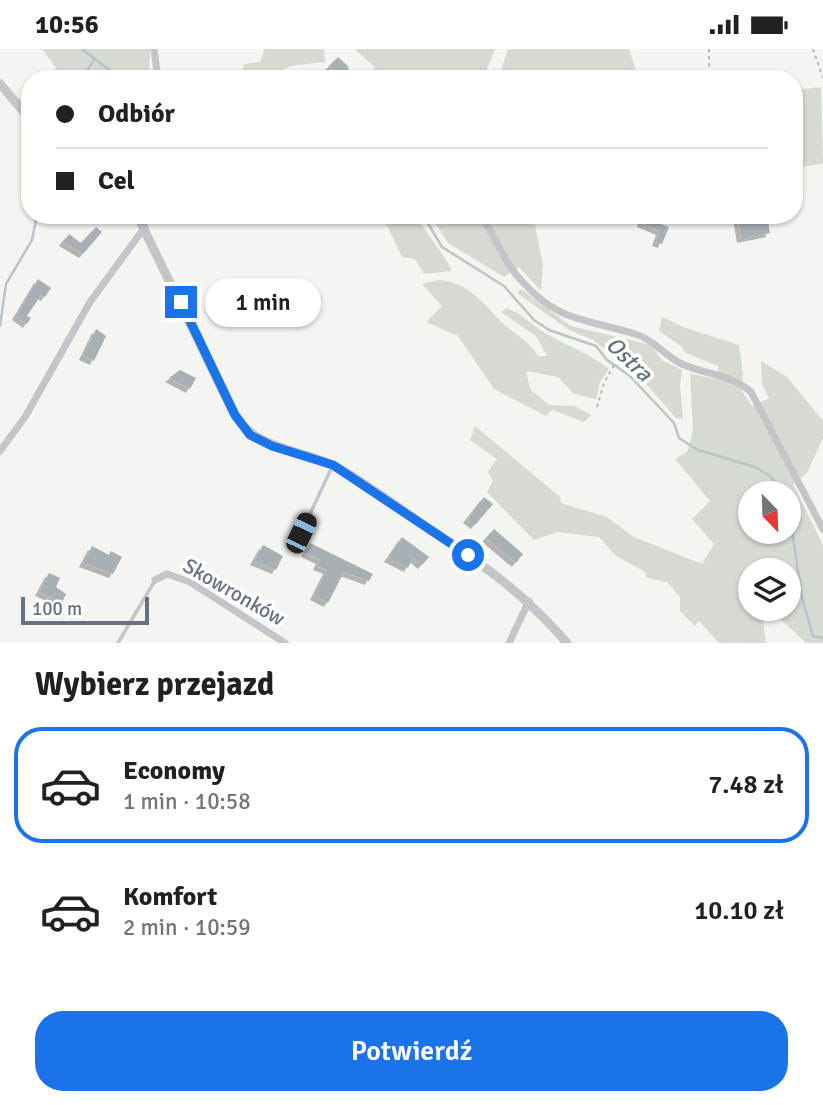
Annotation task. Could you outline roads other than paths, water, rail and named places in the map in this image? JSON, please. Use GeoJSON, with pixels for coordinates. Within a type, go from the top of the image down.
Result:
{"type":"FeatureCollection","features":[{"type":"Feature","properties":{"kind":"street"},"geometry":{"type":"LineString","coordinates":[[154,49],[157,70]]}},
{"type":"Feature","properties":{"kind":"street"},"geometry":{"type":"LineString","coordinates":[[0,84],[21,108]]}},
{"type":"Feature","properties":{"kind":"street"},"geometry":{"type":"LineString","coordinates":[[143,224],[242,426],[262,443],[333,465],[505,580],[529,601],[567,643]]}},
{"type":"Feature","properties":{"kind":"street"},"geometry":{"type":"LineString","coordinates":[[486,224],[513,272],[552,309],[575,321],[654,342],[664,353],[682,364],[734,380],[751,392],[823,529]]}},
{"type":"Feature","properties":{"kind":"street"},"geometry":{"type":"LineString","coordinates":[[0,451],[25,417],[90,302],[145,227]]}},
{"type":"Feature","properties":{"kind":"street","name":"Skowronków"},"geometry":{"type":"LineString","coordinates":[[155,580],[167,574],[190,582],[285,643]]}},
{"type":"Feature","properties":{"kind":"street"},"geometry":{"type":"LineString","coordinates":[[509,643],[529,601]]}},
{"type":"Feature","properties":{"kind":"lane"},"geometry":{"type":"LineString","coordinates":[[301,533],[333,465]]}},
{"type":"Feature","properties":{"kind":"lane","name":"Skowronków"},"geometry":{"type":"LineString","coordinates":[[118,643],[155,580]]}},
{"type":"Feature","properties":{"kind":"waterway","name":"Ostra"},"geometry":{"type":"LineString","coordinates":[[82,49],[109,70]]}},
{"type":"Feature","properties":{"kind":"waterway"},"geometry":{"type":"LineString","coordinates":[[87,70],[95,59]]}},
{"type":"Feature","properties":{"kind":"waterway"},"geometry":{"type":"LineString","coordinates":[[0,326],[6,284],[32,240],[35,224]]}},
{"type":"Feature","properties":{"kind":"waterway","name":"Ostra"},"geometry":{"type":"LineString","coordinates":[[428,224],[442,247],[504,286],[534,320],[549,330],[596,346],[607,360],[630,376],[674,423],[679,438],[698,450],[755,467],[774,481]]}},
{"type":"Feature","properties":{"kind":"waterway","name":"Ostra"},"geometry":{"type":"LineString","coordinates":[[794,544],[802,598],[813,636],[823,638]]}}]}
